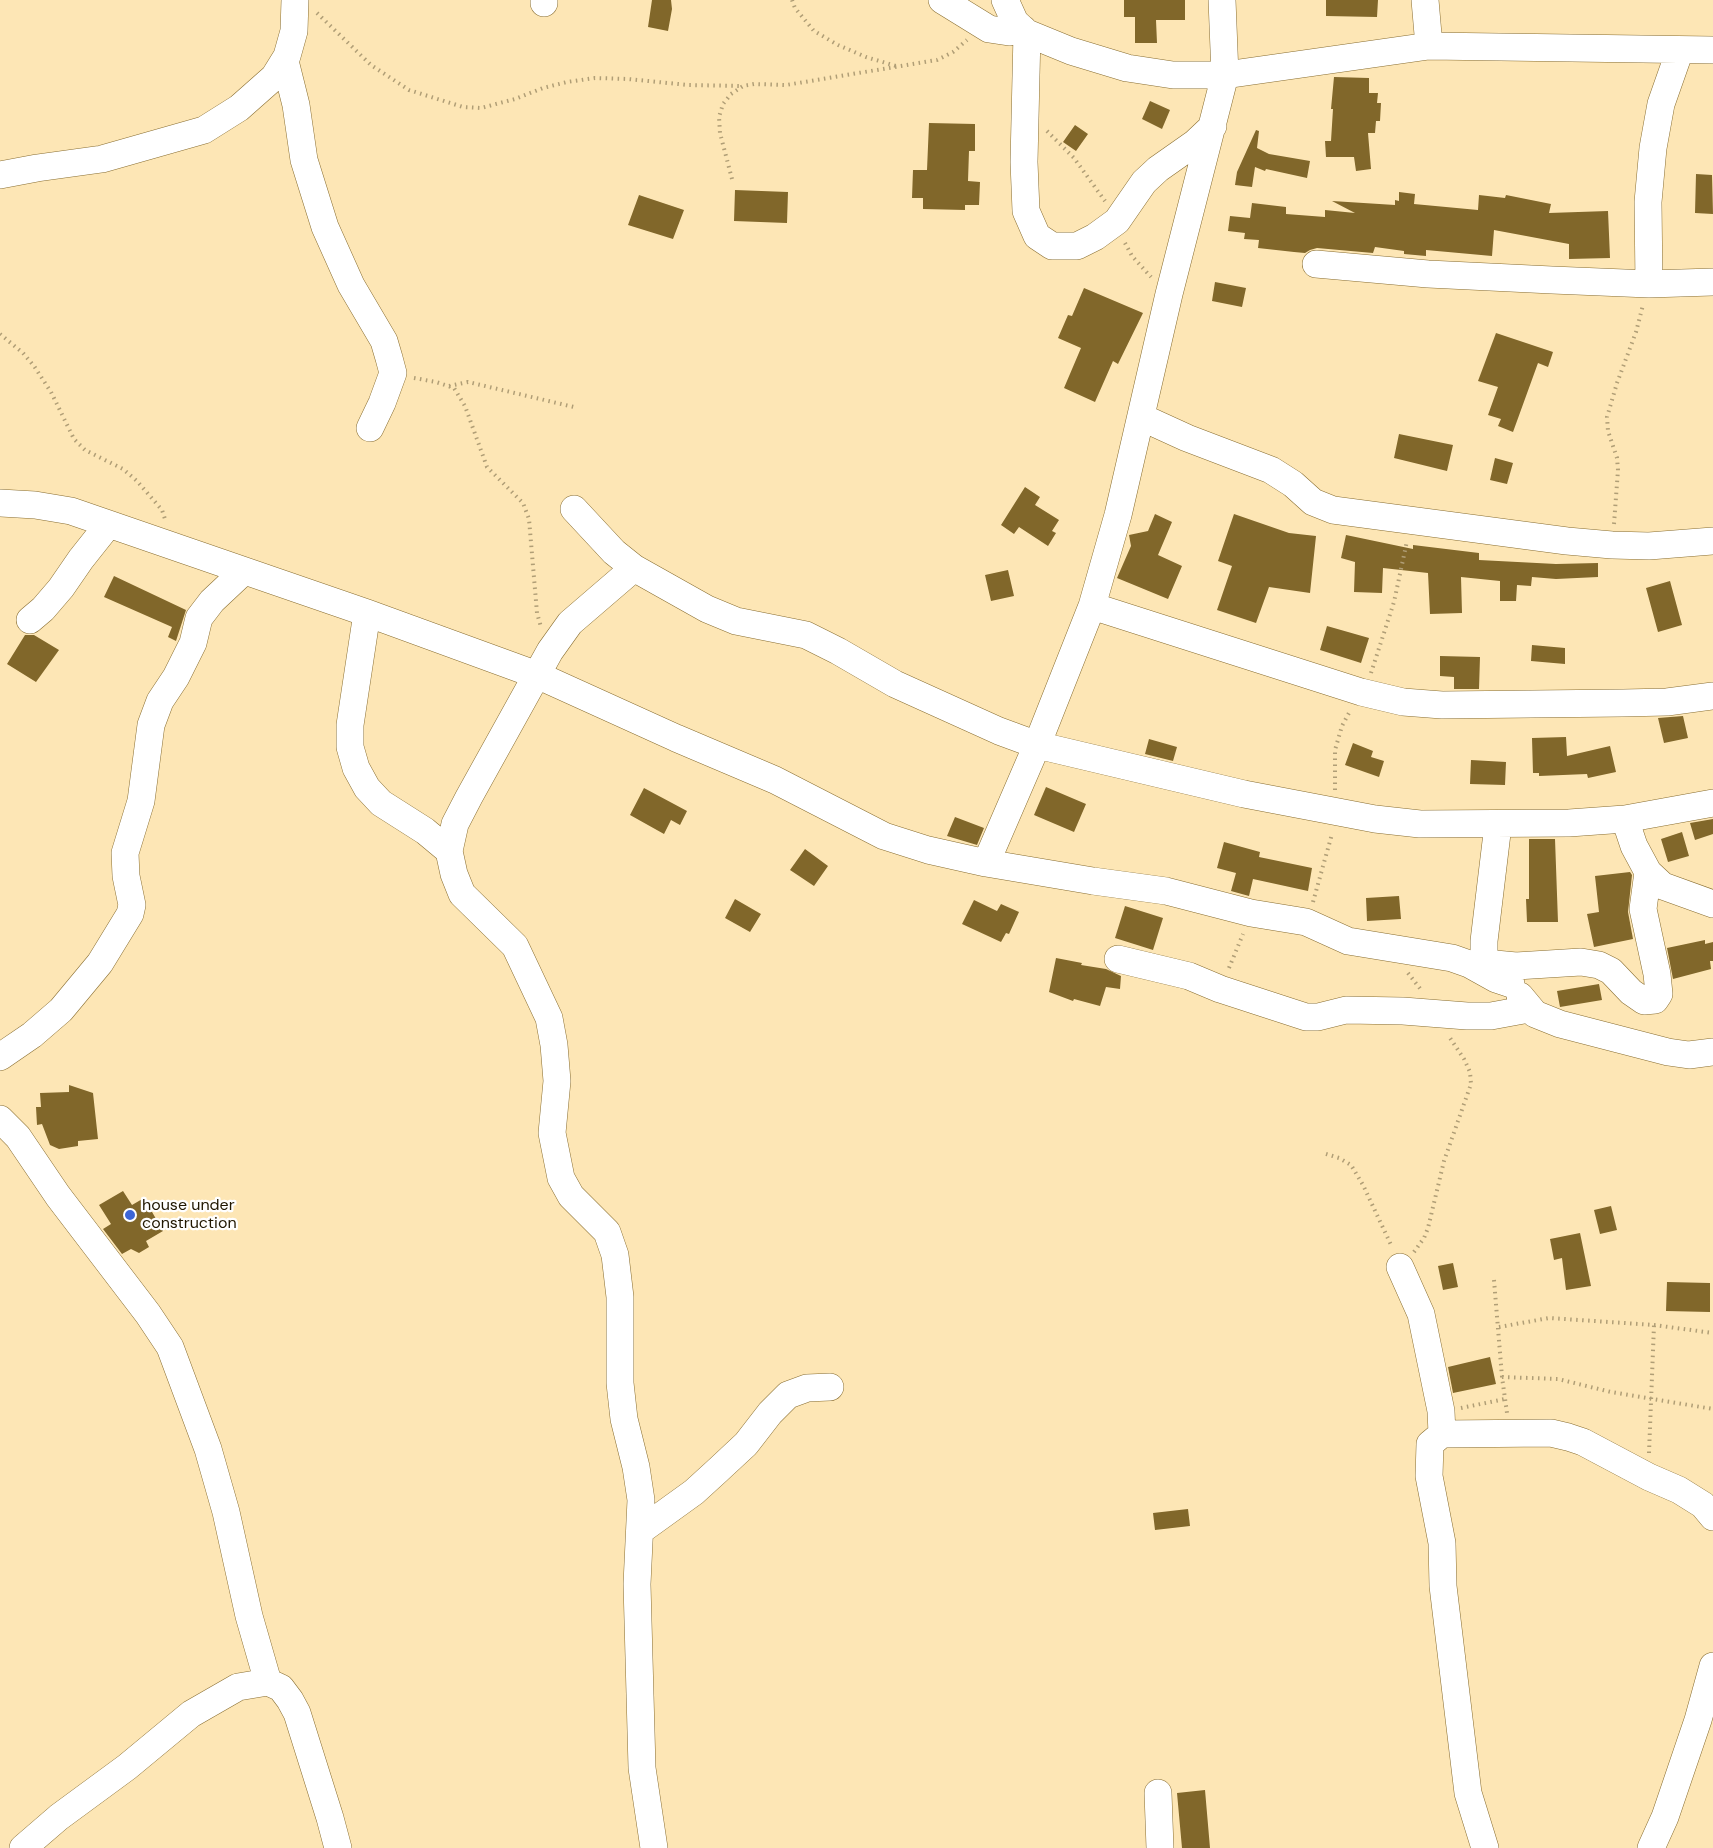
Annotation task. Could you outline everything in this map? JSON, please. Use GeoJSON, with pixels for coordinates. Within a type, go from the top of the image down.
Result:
{"type":"FeatureCollection","features":[{"type":"Feature","properties":{"kind":"street"},"geometry":{"type":"LineString","coordinates":[[942,0],[989,29],[1025,31]]}},
{"type":"Feature","properties":{"kind":"street"},"geometry":{"type":"LineString","coordinates":[[1005,0],[1015,22],[1025,31],[1071,51],[1127,68],[1173,75],[1225,75],[1429,46],[1581,46],[1713,50]]}},
{"type":"Feature","properties":{"kind":"street"},"geometry":{"type":"LineString","coordinates":[[986,863],[1037,745],[1092,606],[1118,515],[1169,294],[1225,75],[1222,0]]}},
{"type":"Feature","properties":{"kind":"street"},"geometry":{"type":"LineString","coordinates":[[1425,0],[1429,46]]}},
{"type":"Feature","properties":{"kind":"street"},"geometry":{"type":"LineString","coordinates":[[0,175],[102,159],[204,130],[239,108],[274,77],[288,56],[303,4]]}},
{"type":"Feature","properties":{"kind":"street"},"geometry":{"type":"LineString","coordinates":[[1025,31],[1026,211],[1037,236],[1052,246],[1077,246],[1095,237],[1117,221],[1144,182],[1213,126]]}},
{"type":"Feature","properties":{"kind":"street"},"geometry":{"type":"LineString","coordinates":[[1649,284],[1648,202],[1653,148],[1661,104],[1680,50]]}},
{"type":"Feature","properties":{"kind":"street"},"geometry":{"type":"LineString","coordinates":[[285,61],[296,105],[304,160],[325,227],[351,285],[384,341],[393,373],[370,428]]}},
{"type":"Feature","properties":{"kind":"street"},"geometry":{"type":"LineString","coordinates":[[1316,264],[1473,277],[1649,284],[1713,282]]}},
{"type":"Feature","properties":{"kind":"street"},"geometry":{"type":"LineString","coordinates":[[1141,417],[1187,438],[1271,470],[1293,484],[1313,502],[1333,510],[1612,545],[1649,546],[1713,541]]}},
{"type":"Feature","properties":{"kind":"street"},"geometry":{"type":"LineString","coordinates":[[0,503],[35,505],[71,511],[367,613],[542,665],[676,738],[775,780],[884,836],[928,850],[986,863],[1166,891],[1251,913],[1306,922],[1348,941],[1452,958],[1469,964],[1496,979],[1516,966],[1581,962],[1599,965],[1611,971],[1631,992],[1644,1001],[1655,1000],[1659,994],[1657,974],[1643,909],[1643,893],[1648,872]]}},
{"type":"Feature","properties":{"kind":"street"},"geometry":{"type":"LineString","coordinates":[[574,509],[614,552],[634,568],[707,609],[736,621],[806,636],[838,651],[895,684],[990,727],[1037,745],[1222,789],[1375,819],[1420,824],[1498,825],[1625,819],[1713,803]]}},
{"type":"Feature","properties":{"kind":"street"},"geometry":{"type":"LineString","coordinates":[[30,620],[61,588],[108,525]]}},
{"type":"Feature","properties":{"kind":"street"},"geometry":{"type":"LineString","coordinates":[[634,568],[570,623],[542,665],[455,824],[449,851],[454,874],[462,894],[515,946],[549,1018],[555,1045],[556,1081],[552,1133],[561,1179],[571,1196],[607,1232],[615,1255],[621,1297],[620,1383],[623,1410],[641,1500],[637,1584],[642,1768],[654,1848]]}},
{"type":"Feature","properties":{"kind":"street"},"geometry":{"type":"LineString","coordinates":[[0,1057],[32,1035],[61,1010],[100,963],[130,914],[132,904],[126,876],[125,853],[141,801],[151,725],[159,701],[176,677],[193,643],[199,618],[212,601],[244,571]]}},
{"type":"Feature","properties":{"kind":"street"},"geometry":{"type":"LineString","coordinates":[[1092,606],[1361,692],[1403,702],[1442,705],[1667,702],[1713,696]]}},
{"type":"Feature","properties":{"kind":"street"},"geometry":{"type":"LineString","coordinates":[[367,613],[350,724],[350,747],[356,768],[367,788],[381,803],[425,831],[449,851]]}},
{"type":"Feature","properties":{"kind":"street"},"geometry":{"type":"LineString","coordinates":[[1625,819],[1634,846],[1648,872],[1663,885],[1713,904]]}},
{"type":"Feature","properties":{"kind":"street"},"geometry":{"type":"LineString","coordinates":[[1498,825],[1484,954],[1488,962],[1503,974],[1529,1009],[1544,1019],[1560,1024],[1668,1052],[1689,1054],[1713,1052]]}},
{"type":"Feature","properties":{"kind":"street"},"geometry":{"type":"LineString","coordinates":[[1118,959],[1189,976],[1220,989],[1306,1017],[1356,1010],[1491,1016],[1529,1009]]}},
{"type":"Feature","properties":{"kind":"street"},"geometry":{"type":"LineString","coordinates":[[0,1119],[18,1137],[58,1196],[148,1314],[170,1347],[208,1449],[226,1512],[249,1616],[268,1682]]}},
{"type":"Feature","properties":{"kind":"street"},"geometry":{"type":"LineString","coordinates":[[1400,1268],[1421,1314],[1442,1423],[1430,1444],[1429,1476],[1442,1543],[1443,1586],[1468,1793],[1485,1848]]}},
{"type":"Feature","properties":{"kind":"street"},"geometry":{"type":"LineString","coordinates":[[640,1531],[694,1492],[717,1471],[746,1444],[770,1413],[788,1395],[807,1388],[830,1387]]}},
{"type":"Feature","properties":{"kind":"street"},"geometry":{"type":"LineString","coordinates":[[1442,1423],[1511,1434],[1551,1433],[1568,1437],[1583,1442],[1649,1477],[1710,1505]]}},
{"type":"Feature","properties":{"kind":"street"},"geometry":{"type":"LineString","coordinates":[[1651,1848],[1665,1817],[1698,1720],[1713,1666]]}},
{"type":"Feature","properties":{"kind":"street"},"geometry":{"type":"LineString","coordinates":[[23,1848],[191,1714],[237,1687],[268,1682],[281,1688],[297,1713],[338,1848]]}},
{"type":"Feature","properties":{"kind":"street"},"geometry":{"type":"LineString","coordinates":[[1686,1750],[1713,1746]]}},
{"type":"Feature","properties":{"kind":"street"},"geometry":{"type":"LineString","coordinates":[[1158,1793],[1160,1848]]}},
{"type":"Feature","properties":{"kind":"path"},"geometry":{"type":"LineString","coordinates":[[792,0],[795,8],[814,31],[847,49],[900,67]]}},
{"type":"Feature","properties":{"kind":"path"},"geometry":{"type":"LineString","coordinates":[[303,4],[371,65],[409,90],[463,106],[481,108],[515,99],[543,88],[595,78],[743,86],[786,85],[900,67],[937,60],[953,52],[967,41],[979,22]]}},
{"type":"Feature","properties":{"kind":"path"},"geometry":{"type":"LineString","coordinates":[[732,179],[718,117],[723,104],[731,94],[743,86]]}},
{"type":"Feature","properties":{"kind":"path"},"geometry":{"type":"LineString","coordinates":[[1025,115],[1041,126],[1074,158],[1117,221],[1132,256],[1169,294]]}},
{"type":"Feature","properties":{"kind":"path"},"geometry":{"type":"LineString","coordinates":[[1612,545],[1618,470],[1607,417],[1636,332],[1649,284]]}},
{"type":"Feature","properties":{"kind":"path"},"geometry":{"type":"LineString","coordinates":[[0,334],[23,353],[34,366],[51,392],[74,439],[85,450],[123,469],[158,504],[177,547]]}},
{"type":"Feature","properties":{"kind":"path"},"geometry":{"type":"LineString","coordinates":[[393,373],[454,388],[465,406],[487,467],[523,503],[529,519],[542,665]]}},
{"type":"Feature","properties":{"kind":"path"},"geometry":{"type":"LineString","coordinates":[[448,386],[468,382],[574,407]]}},
{"type":"Feature","properties":{"kind":"path"},"geometry":{"type":"LineString","coordinates":[[1306,922],[1323,869],[1336,810],[1335,750],[1342,726],[1374,669],[1394,602],[1411,521]]}},
{"type":"Feature","properties":{"kind":"path"},"geometry":{"type":"LineString","coordinates":[[1220,989],[1251,913]]}},
{"type":"Feature","properties":{"kind":"path"},"geometry":{"type":"LineString","coordinates":[[1326,1154],[1351,1165],[1356,1172],[1389,1239],[1400,1268],[1416,1250],[1428,1228],[1444,1161],[1471,1084],[1470,1072],[1464,1059],[1453,1044],[1438,1014],[1391,948]]}},
{"type":"Feature","properties":{"kind":"path"},"geometry":{"type":"LineString","coordinates":[[1494,1280],[1502,1377],[1511,1434]]}},
{"type":"Feature","properties":{"kind":"path"},"geometry":{"type":"LineString","coordinates":[[1499,1327],[1549,1317],[1654,1325],[1713,1333]]}},
{"type":"Feature","properties":{"kind":"path"},"geometry":{"type":"LineString","coordinates":[[1649,1477],[1654,1325]]}},
{"type":"Feature","properties":{"kind":"path"},"geometry":{"type":"LineString","coordinates":[[1502,1377],[1558,1379],[1611,1392],[1713,1409]]}},
{"type":"Feature","properties":{"kind":"path"},"geometry":{"type":"LineString","coordinates":[[1442,1423],[1505,1399]]}},
{"type":"Feature","properties":{"kind":"building"},"geometry":{"type":"Polygon","coordinates":[[[652,0],[671,0],[672,9],[668,31],[648,27],[652,0]]]}},
{"type":"Feature","properties":{"kind":"building"},"geometry":{"type":"Polygon","coordinates":[[[1124,0],[1185,0],[1185,20],[1156,20],[1157,43],[1135,43],[1135,17],[1124,17],[1124,0]]]}},
{"type":"Feature","properties":{"kind":"building"},"geometry":{"type":"Polygon","coordinates":[[[1326,0],[1378,0],[1377,17],[1326,16],[1326,0]]]}},
{"type":"Feature","properties":{"kind":"building"},"geometry":{"type":"Polygon","coordinates":[[[1334,77],[1369,78],[1369,93],[1378,93],[1377,103],[1381,103],[1380,121],[1376,121],[1375,133],[1368,133],[1371,169],[1356,171],[1354,157],[1326,157],[1325,141],[1331,141],[1334,77]]]}},
{"type":"Feature","properties":{"kind":"building"},"geometry":{"type":"Polygon","coordinates":[[[1150,101],[1170,110],[1162,129],[1142,119],[1150,101]]]}},
{"type":"Feature","properties":{"kind":"building"},"geometry":{"type":"Polygon","coordinates":[[[929,123],[975,124],[975,151],[969,151],[968,181],[980,182],[979,205],[965,205],[965,210],[923,209],[923,198],[912,198],[913,170],[927,170],[929,123]]]}},
{"type":"Feature","properties":{"kind":"building"},"geometry":{"type":"Polygon","coordinates":[[[1075,125],[1088,134],[1076,151],[1063,142],[1075,125]]]}},
{"type":"Feature","properties":{"kind":"building"},"geometry":{"type":"Polygon","coordinates":[[[1256,130],[1259,131],[1257,148],[1269,154],[1310,161],[1307,178],[1266,169],[1265,171],[1255,167],[1252,187],[1235,185],[1237,172],[1256,130]]]}},
{"type":"Feature","properties":{"kind":"building"},"geometry":{"type":"Polygon","coordinates":[[[1696,174],[1712,175],[1713,214],[1695,213],[1696,174]]]}},
{"type":"Feature","properties":{"kind":"building"},"geometry":{"type":"Polygon","coordinates":[[[735,190],[788,192],[787,223],[734,221],[735,190]]]}},
{"type":"Feature","properties":{"kind":"building"},"geometry":{"type":"Polygon","coordinates":[[[1399,192],[1415,194],[1414,204],[1478,210],[1479,195],[1505,198],[1506,195],[1551,204],[1549,213],[1608,211],[1610,258],[1569,259],[1569,244],[1494,230],[1492,256],[1426,250],[1426,256],[1404,254],[1404,251],[1375,247],[1373,253],[1317,248],[1305,253],[1294,252],[1258,248],[1259,240],[1244,239],[1245,233],[1228,231],[1230,216],[1250,218],[1252,203],[1286,207],[1286,214],[1325,217],[1325,210],[1355,213],[1332,201],[1395,205],[1395,200],[1399,201],[1399,192]]]}},
{"type":"Feature","properties":{"kind":"building"},"geometry":{"type":"Polygon","coordinates":[[[639,195],[684,210],[673,239],[628,225],[639,195]]]}},
{"type":"Feature","properties":{"kind":"building"},"geometry":{"type":"Polygon","coordinates":[[[1215,282],[1246,288],[1242,307],[1212,301],[1215,282]]]}},
{"type":"Feature","properties":{"kind":"building"},"geometry":{"type":"Polygon","coordinates":[[[1084,288],[1143,313],[1118,364],[1113,361],[1095,402],[1064,388],[1081,348],[1058,338],[1068,315],[1072,316],[1084,288]]]}},
{"type":"Feature","properties":{"kind":"building"},"geometry":{"type":"Polygon","coordinates":[[[1496,333],[1553,352],[1548,367],[1538,363],[1513,432],[1498,426],[1501,419],[1488,415],[1498,387],[1478,381],[1496,333]]]}},
{"type":"Feature","properties":{"kind":"building"},"geometry":{"type":"Polygon","coordinates":[[[1399,434],[1453,445],[1447,471],[1394,458],[1399,434]]]}},
{"type":"Feature","properties":{"kind":"building"},"geometry":{"type":"Polygon","coordinates":[[[1495,458],[1513,463],[1507,484],[1490,480],[1495,458]]]}},
{"type":"Feature","properties":{"kind":"building"},"geometry":{"type":"Polygon","coordinates":[[[1025,487],[1040,497],[1035,505],[1059,520],[1052,531],[1056,533],[1048,546],[1019,527],[1014,534],[1001,525],[1025,487]]]}},
{"type":"Feature","properties":{"kind":"building"},"geometry":{"type":"Polygon","coordinates":[[[1155,514],[1172,522],[1158,555],[1182,566],[1168,599],[1117,578],[1131,546],[1129,535],[1148,531],[1155,514]]]}},
{"type":"Feature","properties":{"kind":"building"},"geometry":{"type":"Polygon","coordinates":[[[1234,514],[1289,533],[1316,536],[1310,593],[1269,587],[1256,623],[1217,610],[1232,566],[1218,561],[1234,514]]]}},
{"type":"Feature","properties":{"kind":"building"},"geometry":{"type":"Polygon","coordinates":[[[1346,535],[1413,549],[1413,545],[1479,553],[1479,560],[1556,564],[1598,563],[1598,577],[1556,579],[1532,577],[1531,586],[1517,585],[1516,601],[1500,601],[1500,581],[1461,577],[1462,613],[1430,614],[1428,573],[1383,568],[1382,593],[1354,592],[1355,562],[1341,558],[1346,535]]]}},
{"type":"Feature","properties":{"kind":"building"},"geometry":{"type":"Polygon","coordinates":[[[1008,570],[1014,596],[991,601],[985,575],[1008,570]]]}},
{"type":"Feature","properties":{"kind":"building"},"geometry":{"type":"Polygon","coordinates":[[[114,576],[186,610],[176,641],[168,637],[172,627],[104,597],[114,576]]]}},
{"type":"Feature","properties":{"kind":"building"},"geometry":{"type":"Polygon","coordinates":[[[1670,581],[1682,625],[1658,632],[1646,588],[1670,581]]]}},
{"type":"Feature","properties":{"kind":"building"},"geometry":{"type":"Polygon","coordinates":[[[1327,626],[1369,638],[1361,663],[1320,650],[1327,626]]]}},
{"type":"Feature","properties":{"kind":"building"},"geometry":{"type":"Polygon","coordinates":[[[25,635],[34,635],[59,650],[36,682],[7,664],[25,635]]]}},
{"type":"Feature","properties":{"kind":"building"},"geometry":{"type":"Polygon","coordinates":[[[1532,645],[1565,648],[1565,664],[1531,661],[1532,645]]]}},
{"type":"Feature","properties":{"kind":"building"},"geometry":{"type":"Polygon","coordinates":[[[1440,656],[1480,657],[1479,689],[1454,689],[1454,677],[1440,676],[1440,656]]]}},
{"type":"Feature","properties":{"kind":"building"},"geometry":{"type":"Polygon","coordinates":[[[1683,716],[1688,738],[1664,743],[1658,718],[1683,716]]]}},
{"type":"Feature","properties":{"kind":"building"},"geometry":{"type":"Polygon","coordinates":[[[1566,737],[1567,756],[1610,746],[1616,772],[1588,778],[1587,774],[1539,776],[1539,773],[1533,773],[1532,738],[1566,737]]]}},
{"type":"Feature","properties":{"kind":"building"},"geometry":{"type":"Polygon","coordinates":[[[1149,739],[1177,747],[1173,761],[1145,754],[1149,739]]]}},
{"type":"Feature","properties":{"kind":"building"},"geometry":{"type":"Polygon","coordinates":[[[1353,743],[1373,751],[1371,757],[1384,761],[1379,777],[1345,765],[1353,743]]]}},
{"type":"Feature","properties":{"kind":"building"},"geometry":{"type":"Polygon","coordinates":[[[1471,760],[1506,762],[1505,785],[1470,784],[1471,760]]]}},
{"type":"Feature","properties":{"kind":"building"},"geometry":{"type":"Polygon","coordinates":[[[1046,787],[1086,804],[1074,832],[1034,815],[1046,787]]]}},
{"type":"Feature","properties":{"kind":"building"},"geometry":{"type":"Polygon","coordinates":[[[644,788],[687,811],[680,825],[671,820],[664,834],[630,815],[644,788]]]}},
{"type":"Feature","properties":{"kind":"building"},"geometry":{"type":"Polygon","coordinates":[[[955,817],[984,828],[977,845],[947,836],[955,817]]]}},
{"type":"Feature","properties":{"kind":"building"},"geometry":{"type":"Polygon","coordinates":[[[1713,819],[1713,834],[1695,840],[1690,823],[1713,819]]]}},
{"type":"Feature","properties":{"kind":"building"},"geometry":{"type":"Polygon","coordinates":[[[1682,832],[1689,856],[1668,862],[1661,839],[1682,832]]]}},
{"type":"Feature","properties":{"kind":"building"},"geometry":{"type":"Polygon","coordinates":[[[1529,839],[1555,839],[1558,922],[1527,922],[1529,839]]]}},
{"type":"Feature","properties":{"kind":"building"},"geometry":{"type":"Polygon","coordinates":[[[1224,842],[1260,852],[1259,857],[1312,868],[1308,891],[1253,879],[1249,896],[1231,891],[1236,873],[1217,868],[1224,842]]]}},
{"type":"Feature","properties":{"kind":"building"},"geometry":{"type":"Polygon","coordinates":[[[805,849],[828,866],[814,886],[790,870],[805,849]]]}},
{"type":"Feature","properties":{"kind":"building"},"geometry":{"type":"Polygon","coordinates":[[[1630,872],[1632,875],[1628,912],[1633,939],[1594,947],[1587,914],[1599,912],[1595,876],[1630,872]]]}},
{"type":"Feature","properties":{"kind":"building"},"geometry":{"type":"Polygon","coordinates":[[[1399,896],[1401,919],[1367,921],[1366,898],[1399,896]]]}},
{"type":"Feature","properties":{"kind":"building"},"geometry":{"type":"Polygon","coordinates":[[[735,899],[761,914],[750,932],[725,918],[735,899]]]}},
{"type":"Feature","properties":{"kind":"building"},"geometry":{"type":"Polygon","coordinates":[[[974,900],[997,911],[1001,904],[1019,912],[1009,934],[1006,933],[1001,942],[962,924],[974,900]]]}},
{"type":"Feature","properties":{"kind":"building"},"geometry":{"type":"Polygon","coordinates":[[[1125,906],[1163,918],[1153,950],[1115,938],[1125,906]]]}},
{"type":"Feature","properties":{"kind":"building"},"geometry":{"type":"Polygon","coordinates":[[[1705,940],[1705,944],[1713,942],[1711,969],[1673,979],[1667,948],[1705,940]]]}},
{"type":"Feature","properties":{"kind":"building"},"geometry":{"type":"Polygon","coordinates":[[[1056,958],[1106,969],[1121,976],[1120,989],[1106,987],[1100,1006],[1074,999],[1073,1001],[1049,992],[1056,958]]]}},
{"type":"Feature","properties":{"kind":"building"},"geometry":{"type":"Polygon","coordinates":[[[1599,984],[1602,1000],[1560,1007],[1557,991],[1599,984]]]}},
{"type":"Feature","properties":{"kind":"building"},"geometry":{"type":"Polygon","coordinates":[[[69,1085],[93,1093],[98,1139],[78,1141],[78,1146],[59,1149],[50,1145],[42,1124],[37,1125],[36,1107],[41,1107],[40,1093],[69,1092],[69,1085]]]}},
{"type":"Feature","properties":{"kind":"building","name":"house under construction"},"geometry":{"type":"Polygon","coordinates":[[[123,1191],[132,1205],[144,1198],[163,1231],[146,1241],[149,1247],[139,1253],[131,1249],[122,1254],[103,1229],[111,1224],[99,1205],[123,1191]]]}},
{"type":"Feature","properties":{"kind":"building"},"geometry":{"type":"Polygon","coordinates":[[[1611,1206],[1617,1230],[1600,1234],[1594,1210],[1611,1206]]]}},
{"type":"Feature","properties":{"kind":"building"},"geometry":{"type":"Polygon","coordinates":[[[1580,1233],[1591,1286],[1566,1290],[1562,1258],[1554,1260],[1550,1239],[1580,1233]]]}},
{"type":"Feature","properties":{"kind":"building"},"geometry":{"type":"Polygon","coordinates":[[[1453,1263],[1458,1287],[1443,1290],[1438,1266],[1453,1263]]]}},
{"type":"Feature","properties":{"kind":"building"},"geometry":{"type":"Polygon","coordinates":[[[1667,1282],[1710,1283],[1710,1312],[1666,1311],[1667,1282]]]}},
{"type":"Feature","properties":{"kind":"building"},"geometry":{"type":"Polygon","coordinates":[[[1490,1357],[1496,1384],[1453,1393],[1448,1367],[1490,1357]]]}},
{"type":"Feature","properties":{"kind":"building"},"geometry":{"type":"Polygon","coordinates":[[[1188,1509],[1190,1526],[1155,1530],[1153,1513],[1188,1509]]]}},
{"type":"Feature","properties":{"kind":"building"},"geometry":{"type":"Polygon","coordinates":[[[1205,1790],[1210,1848],[1182,1848],[1177,1793],[1205,1790]]]}},
{"type":"Feature","properties":{"kind":"place","name":"house under construction"},"geometry":{"type":"Point","coordinates":[130,1215]}}]}
